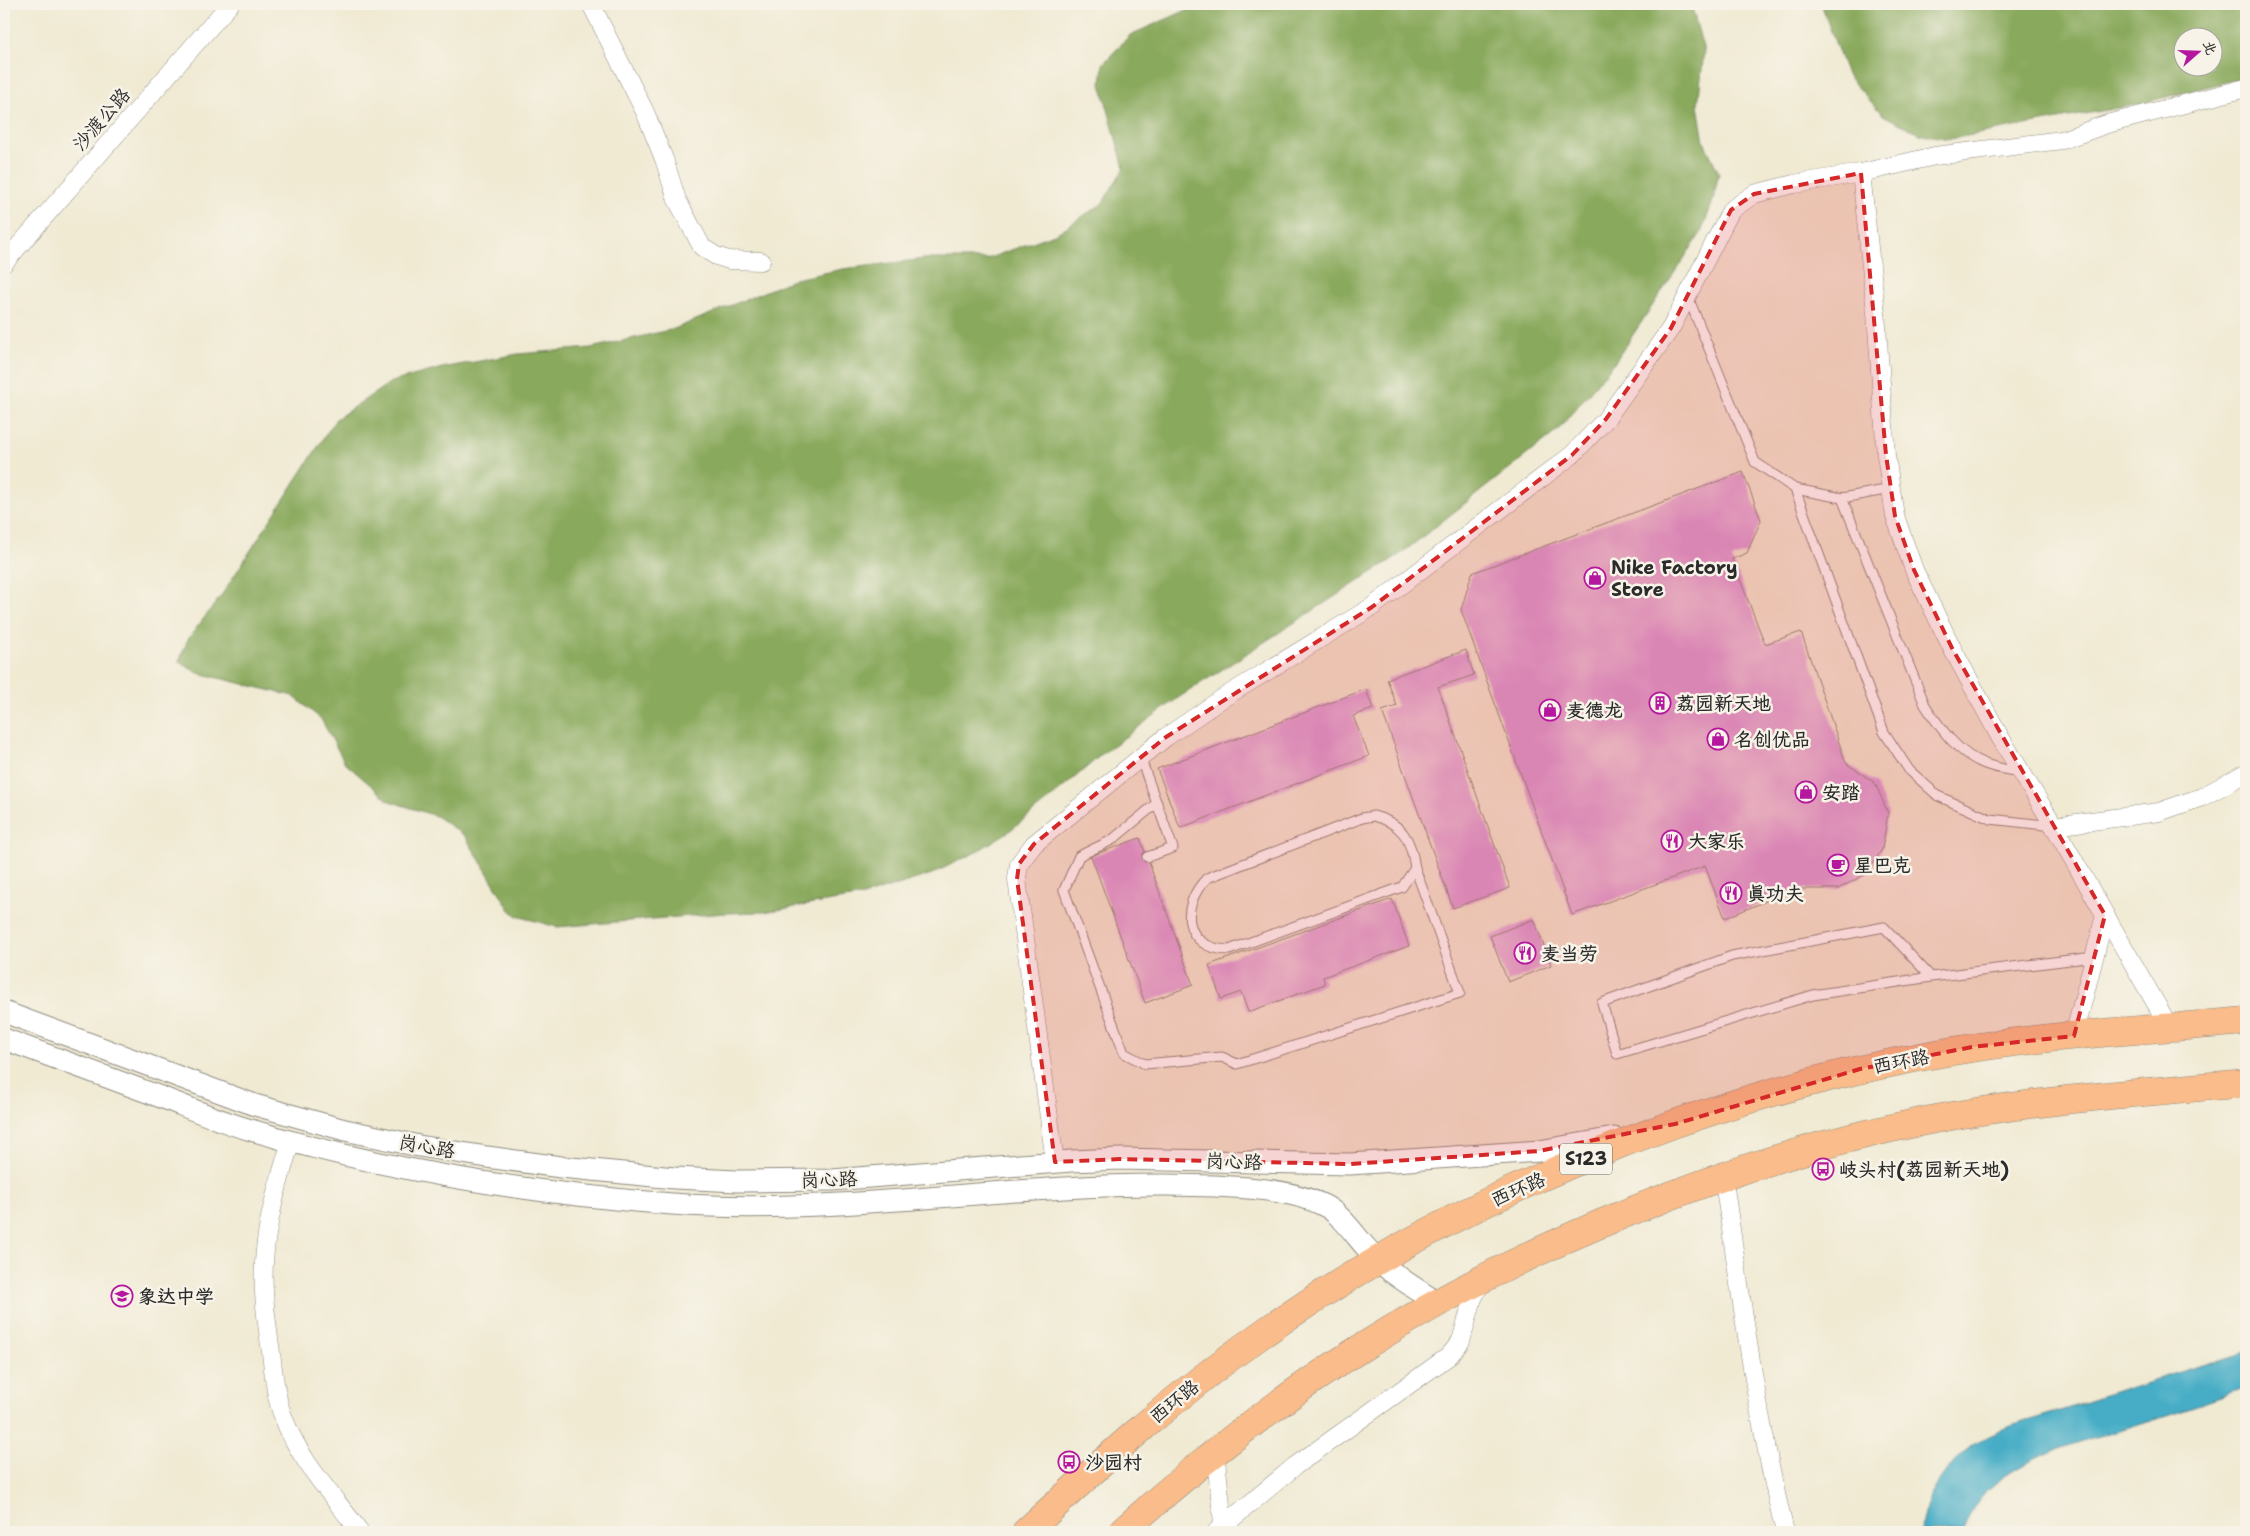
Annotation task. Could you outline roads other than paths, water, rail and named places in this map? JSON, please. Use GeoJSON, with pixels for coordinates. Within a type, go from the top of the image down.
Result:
{"type":"FeatureCollection","features":[{"type":"Feature","properties":{"kind":"main road","name":"西环路"},"geometry":{"type":"LineString","coordinates":[[1026,1532],[1129,1438],[1214,1369],[1294,1311],[1378,1260],[1460,1215],[1518,1187],[1675,1124],[1766,1094],[1860,1069],[1972,1047],[2246,1020]]}},
{"type":"Feature","properties":{"kind":"main road"},"geometry":{"type":"LineString","coordinates":[[1122,1532],[1215,1451],[1330,1366],[1436,1302],[1484,1276],[1603,1222],[1723,1175],[1829,1142],[1928,1120],[2036,1104],[2246,1083]]}},
{"type":"Feature","properties":{"kind":"street","name":"沙渡公路"},"geometry":{"type":"LineString","coordinates":[[4,263],[230,4]]}},
{"type":"Feature","properties":{"kind":"street"},"geometry":{"type":"LineString","coordinates":[[591,4],[645,112],[664,159],[677,200],[702,247],[716,256],[728,260],[761,261]]}},
{"type":"Feature","properties":{"kind":"street"},"geometry":{"type":"LineString","coordinates":[[1055,1162],[1017,878],[1019,864],[1034,844],[1166,737],[1223,698],[1372,608],[1572,455],[1606,419],[1671,328],[1731,210],[1754,194],[1794,184],[1861,173],[1936,156],[2062,140],[2106,124],[2246,88]]}},
{"type":"Feature","properties":{"kind":"street"},"geometry":{"type":"LineString","coordinates":[[1861,173],[1876,313],[1886,455],[1895,516],[1914,570],[1953,650],[2170,1028]]}},
{"type":"Feature","properties":{"kind":"street"},"geometry":{"type":"LineString","coordinates":[[2054,826],[2160,812],[2202,797],[2246,773]]}},
{"type":"Feature","properties":{"kind":"street"},"geometry":{"type":"LineString","coordinates":[[2074,1036],[2105,916]]}},
{"type":"Feature","properties":{"kind":"street","name":"岗心路"},"geometry":{"type":"LineString","coordinates":[[4,1012],[255,1105],[355,1132],[419,1146],[487,1157],[561,1167],[665,1177],[737,1180],[832,1180],[1055,1162],[1129,1159],[1350,1164],[1539,1151],[1601,1141],[1675,1124]]}},
{"type":"Feature","properties":{"kind":"street","name":"岗心路"},"geometry":{"type":"LineString","coordinates":[[4,1039],[247,1129],[290,1141],[414,1171],[558,1192],[673,1204],[833,1206],[1072,1187],[1121,1185],[1201,1186],[1277,1191],[1307,1199],[1334,1211],[1378,1260],[1436,1302]]}},
{"type":"Feature","properties":{"kind":"street"},"geometry":{"type":"LineString","coordinates":[[290,1141],[274,1198],[264,1263],[265,1308],[276,1386],[283,1416],[301,1453],[318,1480],[360,1532]]}},
{"type":"Feature","properties":{"kind":"street"},"geometry":{"type":"LineString","coordinates":[[1723,1175],[1751,1364],[1773,1482],[1785,1532]]}},
{"type":"Feature","properties":{"kind":"street"},"geometry":{"type":"LineString","coordinates":[[1221,1530],[1295,1466],[1449,1356],[1461,1341],[1474,1298],[1484,1276]]}},
{"type":"Feature","properties":{"kind":"street"},"geometry":{"type":"LineString","coordinates":[[1215,1451],[1221,1530]]}},
{"type":"Feature","properties":{"kind":"lane"},"geometry":{"type":"LineString","coordinates":[[1688,296],[1755,462],[1794,489],[1842,498],[1891,490]]}},
{"type":"Feature","properties":{"kind":"lane"},"geometry":{"type":"LineString","coordinates":[[1794,489],[1884,732],[1909,770],[1938,796],[1990,819],[2054,826]]}},
{"type":"Feature","properties":{"kind":"lane"},"geometry":{"type":"LineString","coordinates":[[1842,498],[1925,705],[1938,725],[1960,749],[1984,764],[2022,773]]}},
{"type":"Feature","properties":{"kind":"lane"},"geometry":{"type":"LineString","coordinates":[[1140,758],[1174,848],[1146,858]]}},
{"type":"Feature","properties":{"kind":"lane"},"geometry":{"type":"LineString","coordinates":[[1157,803],[1112,840],[1080,856],[1064,890],[1124,1053],[1144,1064],[1222,1057],[1237,1064],[1460,993],[1415,868],[1412,846],[1401,830],[1387,820],[1374,816],[1362,818],[1207,878],[1197,888],[1191,904],[1188,922],[1196,937],[1206,946],[1216,950],[1229,950],[1402,887],[1415,868]]}},
{"type":"Feature","properties":{"kind":"lane"},"geometry":{"type":"LineString","coordinates":[[1931,977],[1884,927],[1732,956],[1602,1003],[1617,1054],[1813,996],[1931,977],[2094,957]]}},
{"type":"Feature","properties":{"kind":"water"},"geometry":{"type":"Polygon","coordinates":[[[2246,1352],[2246,1388],[2071,1445],[2037,1458],[2005,1476],[1981,1496],[1963,1532],[1921,1532],[1927,1506],[1939,1481],[1956,1459],[1987,1436],[2020,1423],[2246,1352]]]}},
{"type":"Feature","properties":{"kind":"place","name":"Nike Factory Store"},"geometry":{"type":"Point","coordinates":[1595,578]}},
{"type":"Feature","properties":{"kind":"place","name":"荔园新天地"},"geometry":{"type":"Point","coordinates":[1660,703]}},
{"type":"Feature","properties":{"kind":"place","name":"麦德龙"},"geometry":{"type":"Point","coordinates":[1550,710]}},
{"type":"Feature","properties":{"kind":"place","name":"名创优品"},"geometry":{"type":"Point","coordinates":[1718,739]}},
{"type":"Feature","properties":{"kind":"place","name":"安踏"},"geometry":{"type":"Point","coordinates":[1806,792]}},
{"type":"Feature","properties":{"kind":"place","name":"大家乐"},"geometry":{"type":"Point","coordinates":[1672,841]}},
{"type":"Feature","properties":{"kind":"place","name":"星巴克"},"geometry":{"type":"Point","coordinates":[1838,865]}},
{"type":"Feature","properties":{"kind":"place","name":"真功夫"},"geometry":{"type":"Point","coordinates":[1731,893]}},
{"type":"Feature","properties":{"kind":"place","name":"麦当劳"},"geometry":{"type":"Point","coordinates":[1525,953]}},
{"type":"Feature","properties":{"kind":"place","name":"岐头村(荔园新天地)"},"geometry":{"type":"Point","coordinates":[1823,1169]}},
{"type":"Feature","properties":{"kind":"place","name":"象达中学"},"geometry":{"type":"Point","coordinates":[122,1296]}},
{"type":"Feature","properties":{"kind":"place","name":"沙园村"},"geometry":{"type":"Point","coordinates":[1069,1462]}}]}
